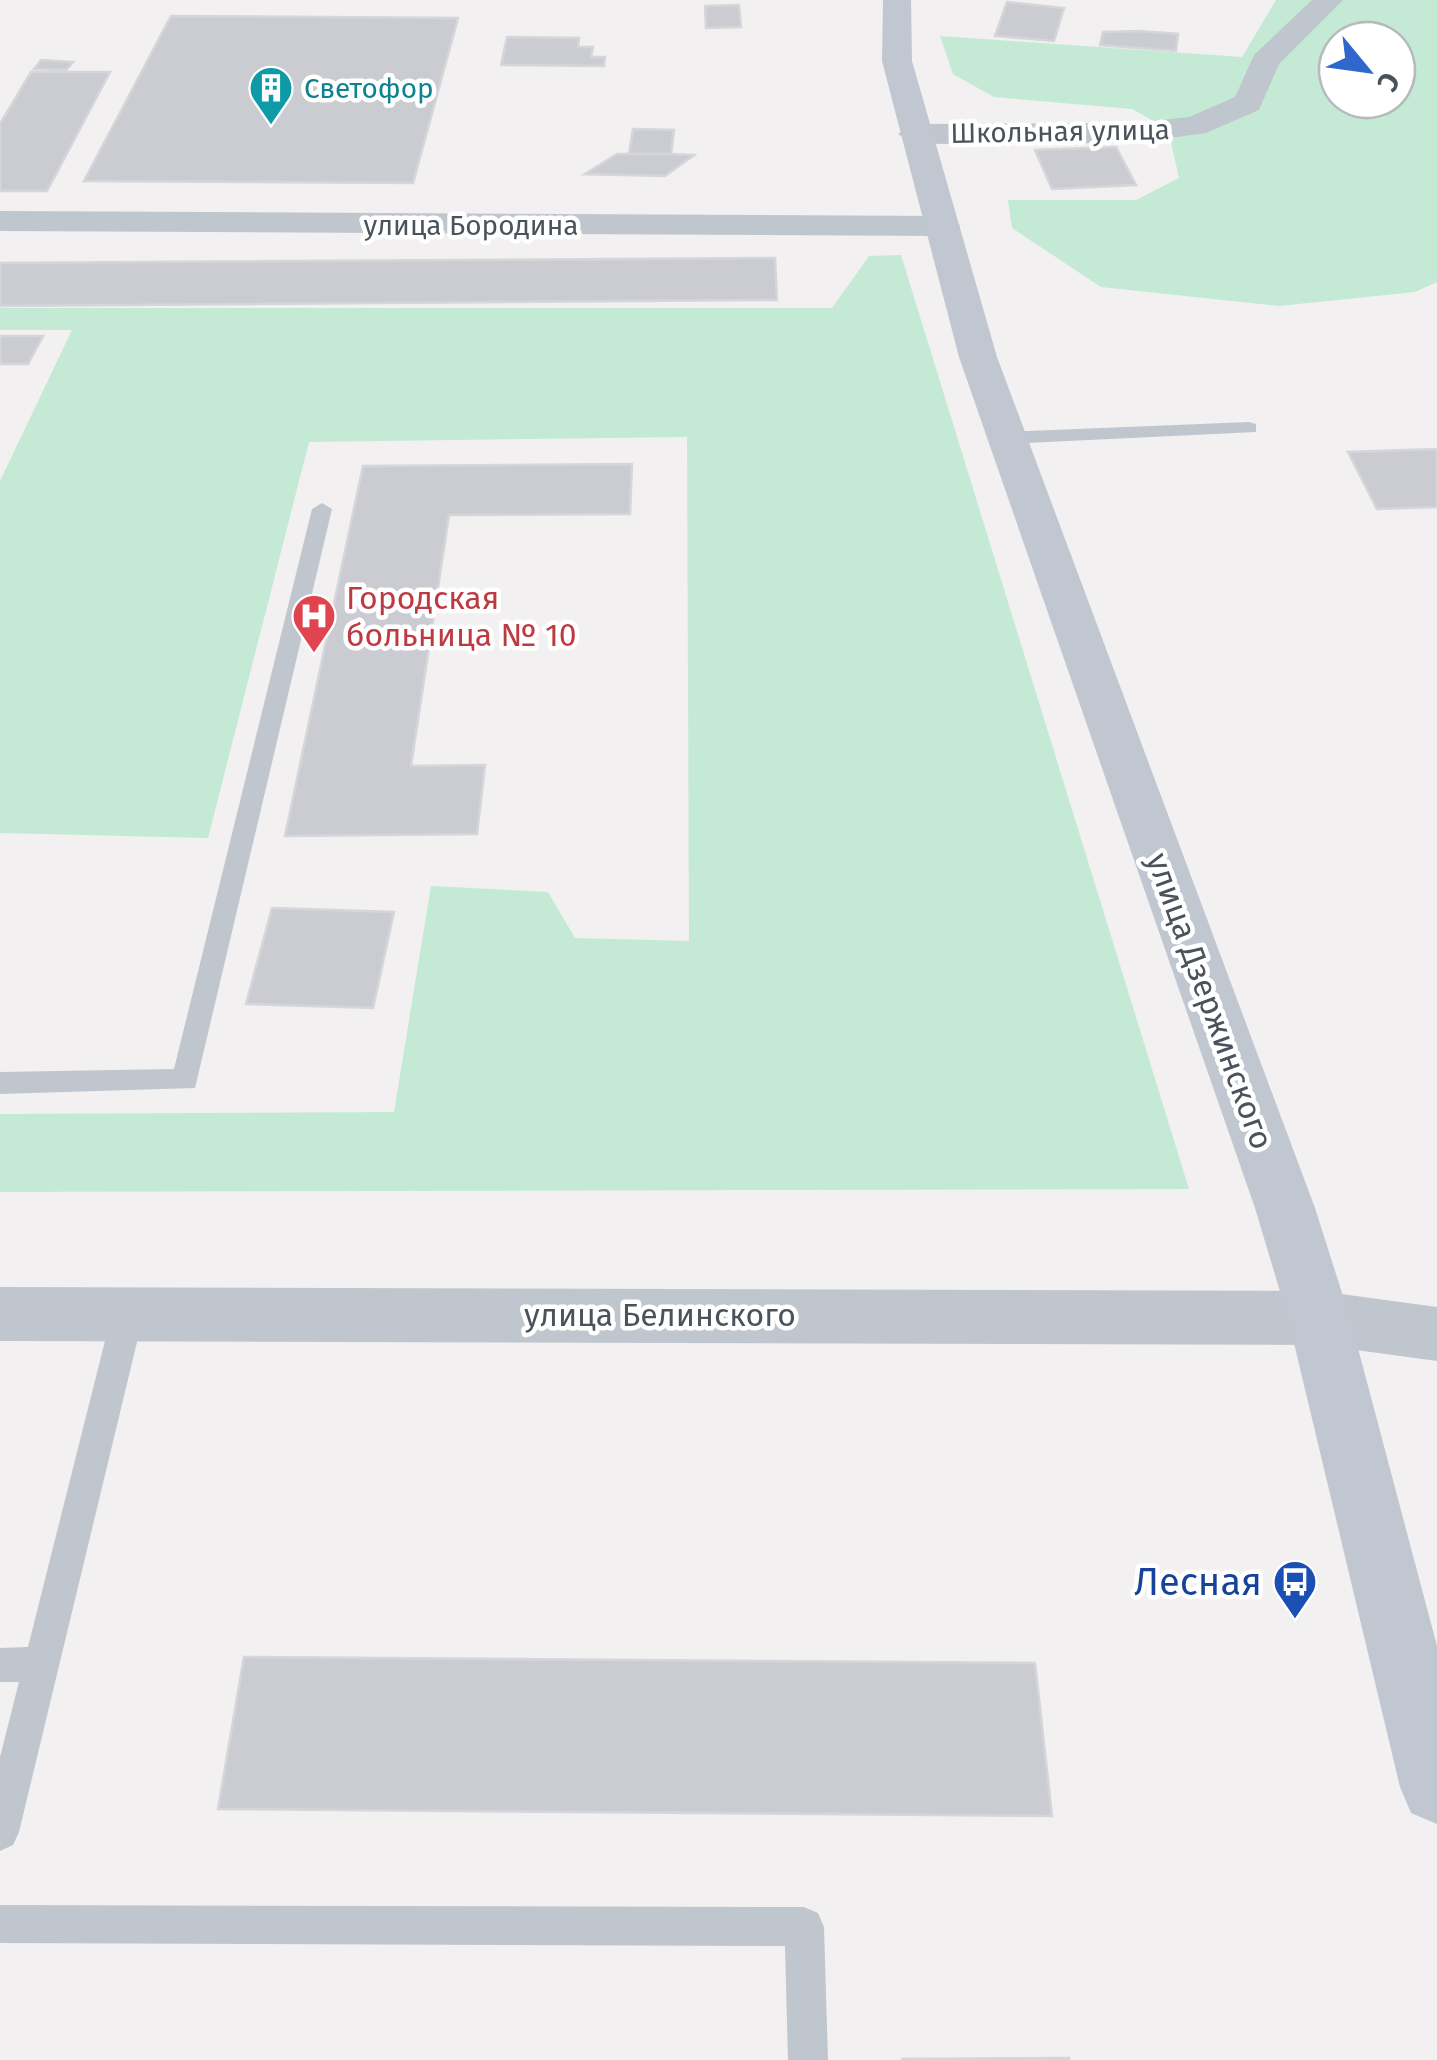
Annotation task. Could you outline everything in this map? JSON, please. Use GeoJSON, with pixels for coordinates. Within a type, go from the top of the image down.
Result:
{"type":"FeatureCollection","features":[{"type":"Feature","properties":{"kind":"main road","name":"улица Дзержинского"},"geometry":{"type":"LineString","coordinates":[[896,0],[897,61],[978,358],[1285,1208],[1319,1318],[1437,1788]]}},
{"type":"Feature","properties":{"kind":"street","name":"Школьная улица"},"geometry":{"type":"LineString","coordinates":[[914,134],[1134,133],[1195,126],[1248,103],[1265,61],[1330,0]]}},
{"type":"Feature","properties":{"kind":"street","name":"улица Бородина"},"geometry":{"type":"LineString","coordinates":[[0,222],[942,226]]}},
{"type":"Feature","properties":{"kind":"street","name":"улица Белинского"},"geometry":{"type":"LineString","coordinates":[[0,1314],[1319,1318],[1437,1334]]}},
{"type":"Feature","properties":{"kind":"lane"},"geometry":{"type":"LineString","coordinates":[[1006,438],[1249,428]]}},
{"type":"Feature","properties":{"kind":"lane"},"geometry":{"type":"LineString","coordinates":[[0,1083],[185,1080],[322,510]]}},
{"type":"Feature","properties":{"kind":"lane"},"geometry":{"type":"LineString","coordinates":[[0,1832],[128,1312]]}},
{"type":"Feature","properties":{"kind":"lane"},"geometry":{"type":"LineString","coordinates":[[0,1665],[40,1664]]}},
{"type":"Feature","properties":{"kind":"lane"},"geometry":{"type":"LineString","coordinates":[[0,1924],[804,1927],[808,2060]]}},
{"type":"Feature","properties":{"kind":"green space"},"geometry":{"type":"Polygon","coordinates":[[[1276,0],[1437,0],[1437,282],[1415,292],[1279,306],[1101,287],[1012,228],[1008,200],[1136,200],[1179,178],[1168,129],[1132,109],[994,97],[953,74],[940,36],[1242,57],[1276,0]]]}},
{"type":"Feature","properties":{"kind":"green space"},"geometry":{"type":"Polygon","coordinates":[[[901,255],[1189,1189],[0,1192],[0,1114],[394,1112],[431,886],[548,892],[575,938],[689,941],[687,437],[309,442],[208,838],[0,833],[0,481],[72,330],[0,330],[0,308],[832,308],[869,256],[901,255]]]}},
{"type":"Feature","properties":{"kind":"building"},"geometry":{"type":"Polygon","coordinates":[[[1007,2],[1064,8],[1054,41],[995,36],[1007,2]]]}},
{"type":"Feature","properties":{"kind":"building"},"geometry":{"type":"Polygon","coordinates":[[[739,5],[741,27],[706,28],[705,6],[739,5]]]}},
{"type":"Feature","properties":{"kind":"building","name":"Светофор"},"geometry":{"type":"Polygon","coordinates":[[[171,16],[458,18],[413,183],[84,181],[171,16]]]}},
{"type":"Feature","properties":{"kind":"building"},"geometry":{"type":"Polygon","coordinates":[[[1103,32],[1178,34],[1176,51],[1100,45],[1103,32]]]}},
{"type":"Feature","properties":{"kind":"building"},"geometry":{"type":"Polygon","coordinates":[[[507,37],[579,38],[578,47],[593,47],[591,57],[605,57],[604,66],[501,65],[507,37]]]}},
{"type":"Feature","properties":{"kind":"building"},"geometry":{"type":"Polygon","coordinates":[[[41,60],[73,62],[66,70],[34,69],[41,60]]]}},
{"type":"Feature","properties":{"kind":"building"},"geometry":{"type":"Polygon","coordinates":[[[31,72],[110,72],[47,191],[0,191],[0,124],[31,72]]]}},
{"type":"Feature","properties":{"kind":"building"},"geometry":{"type":"Polygon","coordinates":[[[633,129],[674,130],[671,154],[629,154],[633,129]]]}},
{"type":"Feature","properties":{"kind":"building"},"geometry":{"type":"Polygon","coordinates":[[[1116,147],[1136,185],[1052,189],[1035,150],[1116,147]]]}},
{"type":"Feature","properties":{"kind":"building"},"geometry":{"type":"Polygon","coordinates":[[[617,154],[694,155],[665,176],[585,174],[617,154]]]}},
{"type":"Feature","properties":{"kind":"building"},"geometry":{"type":"Polygon","coordinates":[[[775,258],[777,300],[0,306],[0,263],[775,258]]]}},
{"type":"Feature","properties":{"kind":"building"},"geometry":{"type":"Polygon","coordinates":[[[0,336],[43,336],[28,364],[0,364],[0,336]]]}},
{"type":"Feature","properties":{"kind":"building"},"geometry":{"type":"Polygon","coordinates":[[[1437,449],[1437,507],[1377,509],[1348,452],[1437,449]]]}},
{"type":"Feature","properties":{"kind":"building"},"geometry":{"type":"Polygon","coordinates":[[[632,464],[630,514],[449,515],[411,766],[485,765],[477,834],[285,836],[363,466],[632,464]]]}},
{"type":"Feature","properties":{"kind":"building"},"geometry":{"type":"Polygon","coordinates":[[[272,908],[394,912],[373,1008],[246,1004],[272,908]]]}},
{"type":"Feature","properties":{"kind":"building"},"geometry":{"type":"Polygon","coordinates":[[[244,1657],[1035,1663],[1052,1816],[218,1809],[244,1657]]]}},
{"type":"Feature","properties":{"kind":"building"},"geometry":{"type":"Polygon","coordinates":[[[1069,2058],[1069,2060],[901,2059],[1069,2058]]]}},
{"type":"Feature","properties":{"kind":"place","name":"Светофор"},"geometry":{"type":"Point","coordinates":[271,126]}},
{"type":"Feature","properties":{"kind":"place","name":"Городская больница № 10"},"geometry":{"type":"Point","coordinates":[314,654]}},
{"type":"Feature","properties":{"kind":"place","name":"Лесная"},"geometry":{"type":"Point","coordinates":[1295,1620]}}]}
